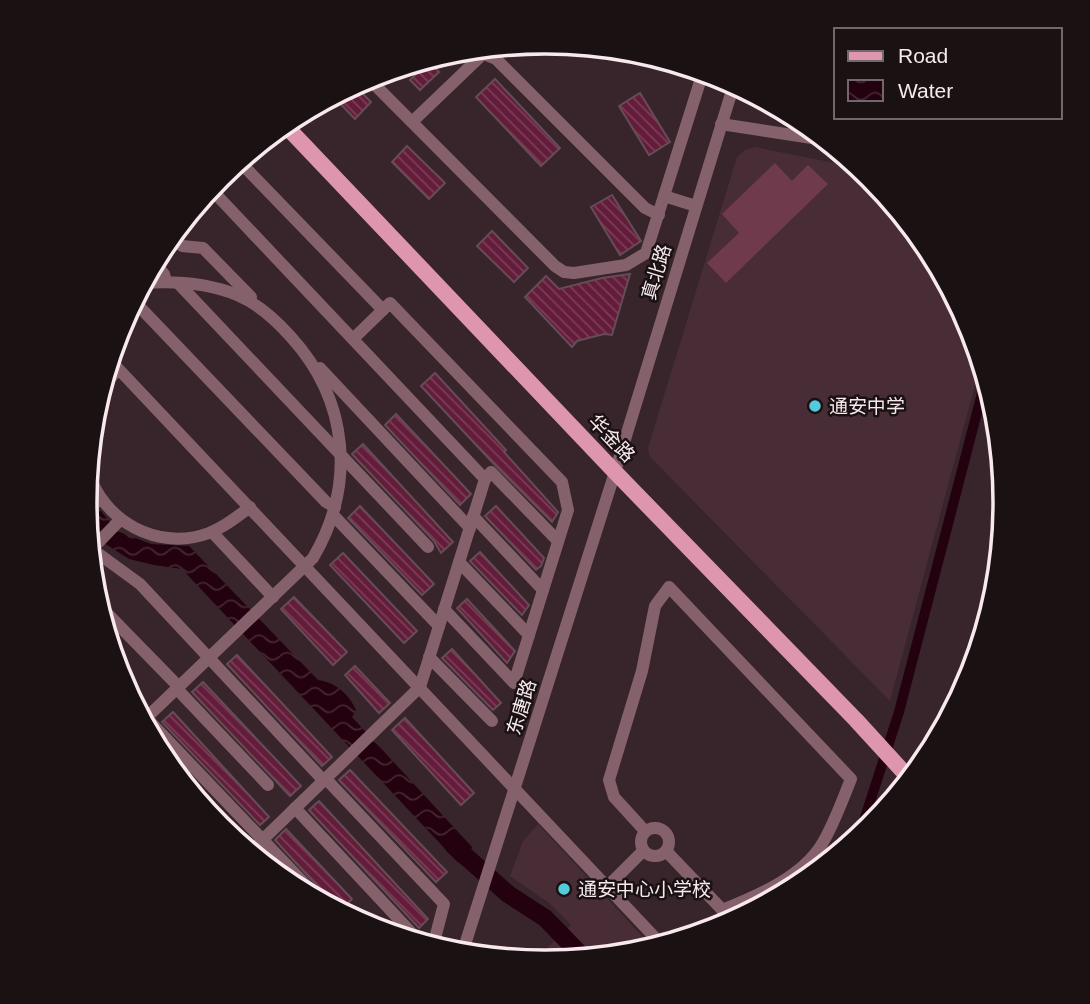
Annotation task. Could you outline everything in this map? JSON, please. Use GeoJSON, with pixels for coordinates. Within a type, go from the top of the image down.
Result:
{"type":"FeatureCollection","features":[{"type":"Feature","properties":{"kind":"main road","name":"华金路"},"geometry":{"type":"LineString","coordinates":[[292,133],[903,771]]}},
{"type":"Feature","properties":{"kind":"street"},"geometry":{"type":"LineString","coordinates":[[492,57],[645,208],[659,215]]}},
{"type":"Feature","properties":{"kind":"street"},"geometry":{"type":"LineString","coordinates":[[412,122],[468,61]]}},
{"type":"Feature","properties":{"kind":"street"},"geometry":{"type":"LineString","coordinates":[[377,87],[555,266],[564,272],[574,273],[626,265],[646,253],[700,82]]}},
{"type":"Feature","properties":{"kind":"street","name":"真北路"},"geometry":{"type":"LineString","coordinates":[[615,472],[731,94]]}},
{"type":"Feature","properties":{"kind":"street"},"geometry":{"type":"LineString","coordinates":[[721,124],[803,137]]}},
{"type":"Feature","properties":{"kind":"street"},"geometry":{"type":"LineString","coordinates":[[246,168],[383,310]]}},
{"type":"Feature","properties":{"kind":"street"},"geometry":{"type":"LineString","coordinates":[[218,196],[485,479]]}},
{"type":"Feature","properties":{"kind":"street"},"geometry":{"type":"LineString","coordinates":[[664,196],[696,206]]}},
{"type":"Feature","properties":{"kind":"street"},"geometry":{"type":"LineString","coordinates":[[180,244],[202,248],[238,290],[272,317],[347,397],[542,590]]}},
{"type":"Feature","properties":{"kind":"street"},"geometry":{"type":"LineString","coordinates":[[161,272],[428,547]]}},
{"type":"Feature","properties":{"kind":"street"},"geometry":{"type":"LineString","coordinates":[[155,283],[172,282],[238,290]]}},
{"type":"Feature","properties":{"kind":"street"},"geometry":{"type":"LineString","coordinates":[[353,340],[390,303],[562,482],[568,510],[514,683],[444,609]]}},
{"type":"Feature","properties":{"kind":"street"},"geometry":{"type":"LineString","coordinates":[[141,308],[326,502],[439,626]]}},
{"type":"Feature","properties":{"kind":"street"},"geometry":{"type":"LineString","coordinates":[[150,713],[306,565],[323,542],[340,489],[342,457],[333,411],[320,374],[305,353]]}},
{"type":"Feature","properties":{"kind":"street"},"geometry":{"type":"LineString","coordinates":[[118,368],[653,936]]}},
{"type":"Feature","properties":{"kind":"street"},"geometry":{"type":"LineString","coordinates":[[333,411],[347,397]]}},
{"type":"Feature","properties":{"kind":"street"},"geometry":{"type":"LineString","coordinates":[[257,845],[420,687],[485,479],[491,472],[558,541]]}},
{"type":"Feature","properties":{"kind":"street","name":"东唐路"},"geometry":{"type":"LineString","coordinates":[[467,942],[615,472]]}},
{"type":"Feature","properties":{"kind":"street"},"geometry":{"type":"LineString","coordinates":[[97,493],[117,523],[162,537],[184,538],[212,532],[250,507]]}},
{"type":"Feature","properties":{"kind":"street"},"geometry":{"type":"LineString","coordinates":[[99,541],[117,523]]}},
{"type":"Feature","properties":{"kind":"street"},"geometry":{"type":"LineString","coordinates":[[212,532],[273,597]]}},
{"type":"Feature","properties":{"kind":"street"},"geometry":{"type":"LineString","coordinates":[[100,553],[140,584],[444,905],[436,936]]}},
{"type":"Feature","properties":{"kind":"street"},"geometry":{"type":"LineString","coordinates":[[459,562],[528,635]]}},
{"type":"Feature","properties":{"kind":"street"},"geometry":{"type":"LineString","coordinates":[[645,831],[614,797],[609,780],[642,671],[655,607],[669,587],[851,779],[821,846],[808,861],[782,882]]}},
{"type":"Feature","properties":{"kind":"street"},"geometry":{"type":"LineString","coordinates":[[114,621],[268,785]]}},
{"type":"Feature","properties":{"kind":"street"},"geometry":{"type":"LineString","coordinates":[[429,657],[492,721]]}},
{"type":"Feature","properties":{"kind":"street"},"geometry":{"type":"LineString","coordinates":[[168,744],[294,872]]}},
{"type":"Feature","properties":{"kind":"street"},"geometry":{"type":"LineString","coordinates":[[295,808],[407,928]]}},
{"type":"Feature","properties":{"kind":"street"},"geometry":{"type":"LineString","coordinates":[[654,828],[667,834],[669,843],[666,851],[653,856],[643,851],[641,841],[645,831],[654,828]]}},
{"type":"Feature","properties":{"kind":"street"},"geometry":{"type":"LineString","coordinates":[[607,887],[643,851]]}},
{"type":"Feature","properties":{"kind":"street"},"geometry":{"type":"LineString","coordinates":[[666,851],[724,912]]}},
{"type":"Feature","properties":{"kind":"street"},"geometry":{"type":"LineString","coordinates":[[722,910],[735,907]]}},
{"type":"Feature","properties":{"kind":"shaded area","name":"通安中学"},"geometry":{"type":"Polygon","coordinates":[[[755,147],[838,164],[862,185],[900,229],[933,278],[959,331],[976,382],[890,701],[650,457],[648,448],[737,157],[745,150],[755,147]]]}},
{"type":"Feature","properties":{"kind":"shaded area"},"geometry":{"type":"Polygon","coordinates":[[[775,163],[792,181],[808,165],[828,184],[726,283],[707,263],[739,233],[722,214],[775,163]]]}},
{"type":"Feature","properties":{"kind":"shaded area","name":"通安中心小学校"},"geometry":{"type":"Polygon","coordinates":[[[538,824],[644,938],[603,946],[545,950],[571,925],[549,903],[510,876],[523,841],[538,824]]]}},
{"type":"Feature","properties":{"kind":"water"},"geometry":{"type":"Polygon","coordinates":[[[101,511],[117,531],[151,544],[189,546],[318,680],[336,686],[345,694],[356,710],[352,717],[472,847],[465,870],[182,569],[129,559],[99,540],[97,512],[101,511]]]}},
{"type":"Feature","properties":{"kind":"building"},"geometry":{"type":"Polygon","coordinates":[[[435,68],[439,72],[420,90],[410,80],[417,73],[429,70],[435,68]]]}},
{"type":"Feature","properties":{"kind":"building"},"geometry":{"type":"Polygon","coordinates":[[[495,79],[560,148],[541,166],[476,97],[495,79]]]}},
{"type":"Feature","properties":{"kind":"building"},"geometry":{"type":"Polygon","coordinates":[[[362,93],[371,102],[355,119],[340,104],[362,93]]]}},
{"type":"Feature","properties":{"kind":"building"},"geometry":{"type":"Polygon","coordinates":[[[640,93],[670,142],[649,155],[619,106],[640,93]]]}},
{"type":"Feature","properties":{"kind":"building"},"geometry":{"type":"Polygon","coordinates":[[[407,146],[445,183],[429,199],[392,162],[407,146]]]}},
{"type":"Feature","properties":{"kind":"building"},"geometry":{"type":"Polygon","coordinates":[[[612,195],[641,241],[620,255],[591,207],[612,195]]]}},
{"type":"Feature","properties":{"kind":"building"},"geometry":{"type":"Polygon","coordinates":[[[492,231],[528,268],[514,282],[477,246],[492,231]]]}},
{"type":"Feature","properties":{"kind":"building"},"geometry":{"type":"Polygon","coordinates":[[[630,274],[612,335],[604,334],[577,341],[572,347],[525,297],[546,276],[559,289],[630,274]]]}},
{"type":"Feature","properties":{"kind":"building"},"geometry":{"type":"Polygon","coordinates":[[[435,373],[506,450],[504,452],[558,512],[552,522],[421,386],[435,373]]]}},
{"type":"Feature","properties":{"kind":"building"},"geometry":{"type":"Polygon","coordinates":[[[396,414],[471,494],[460,505],[385,425],[396,414]]]}},
{"type":"Feature","properties":{"kind":"building"},"geometry":{"type":"Polygon","coordinates":[[[363,444],[453,542],[441,553],[434,541],[352,454],[363,444]]]}},
{"type":"Feature","properties":{"kind":"building"},"geometry":{"type":"Polygon","coordinates":[[[360,506],[434,584],[422,595],[348,518],[360,506]]]}},
{"type":"Feature","properties":{"kind":"building"},"geometry":{"type":"Polygon","coordinates":[[[496,506],[544,558],[536,570],[485,516],[496,506]]]}},
{"type":"Feature","properties":{"kind":"building"},"geometry":{"type":"Polygon","coordinates":[[[480,552],[529,605],[522,615],[470,561],[480,552]]]}},
{"type":"Feature","properties":{"kind":"building"},"geometry":{"type":"Polygon","coordinates":[[[343,553],[417,631],[404,643],[330,565],[343,553]]]}},
{"type":"Feature","properties":{"kind":"building"},"geometry":{"type":"Polygon","coordinates":[[[294,597],[347,652],[333,665],[281,609],[294,597]]]}},
{"type":"Feature","properties":{"kind":"building"},"geometry":{"type":"Polygon","coordinates":[[[467,599],[515,651],[507,663],[457,608],[467,599]]]}},
{"type":"Feature","properties":{"kind":"building"},"geometry":{"type":"Polygon","coordinates":[[[452,649],[501,703],[493,710],[442,658],[452,649]]]}},
{"type":"Feature","properties":{"kind":"building"},"geometry":{"type":"Polygon","coordinates":[[[237,655],[332,757],[322,766],[227,664],[237,655]]]}},
{"type":"Feature","properties":{"kind":"building"},"geometry":{"type":"Polygon","coordinates":[[[355,666],[390,703],[379,713],[345,675],[355,666]]]}},
{"type":"Feature","properties":{"kind":"building"},"geometry":{"type":"Polygon","coordinates":[[[203,682],[301,786],[290,796],[192,692],[203,682]]]}},
{"type":"Feature","properties":{"kind":"building"},"geometry":{"type":"Polygon","coordinates":[[[173,712],[269,817],[260,825],[162,722],[173,712]]]}},
{"type":"Feature","properties":{"kind":"building"},"geometry":{"type":"Polygon","coordinates":[[[405,718],[474,793],[461,805],[392,730],[405,718]]]}},
{"type":"Feature","properties":{"kind":"building"},"geometry":{"type":"Polygon","coordinates":[[[350,770],[447,872],[436,882],[339,780],[350,770]]]}},
{"type":"Feature","properties":{"kind":"building"},"geometry":{"type":"Polygon","coordinates":[[[319,801],[428,919],[419,928],[309,810],[319,801]]]}},
{"type":"Feature","properties":{"kind":"building"},"geometry":{"type":"Polygon","coordinates":[[[286,829],[352,899],[347,904],[320,890],[275,840],[286,829]]]}},
{"type":"Feature","properties":{"kind":"waterway"},"geometry":{"type":"LineString","coordinates":[[866,815],[899,712],[980,400]]}},
{"type":"Feature","properties":{"kind":"waterway"},"geometry":{"type":"LineString","coordinates":[[453,845],[508,894],[545,918],[575,949]]}},
{"type":"Feature","properties":{"kind":"place","name":"通安中学"},"geometry":{"type":"Point","coordinates":[815,406]}},
{"type":"Feature","properties":{"kind":"place","name":"通安中心小学校"},"geometry":{"type":"Point","coordinates":[564,889]}}]}
